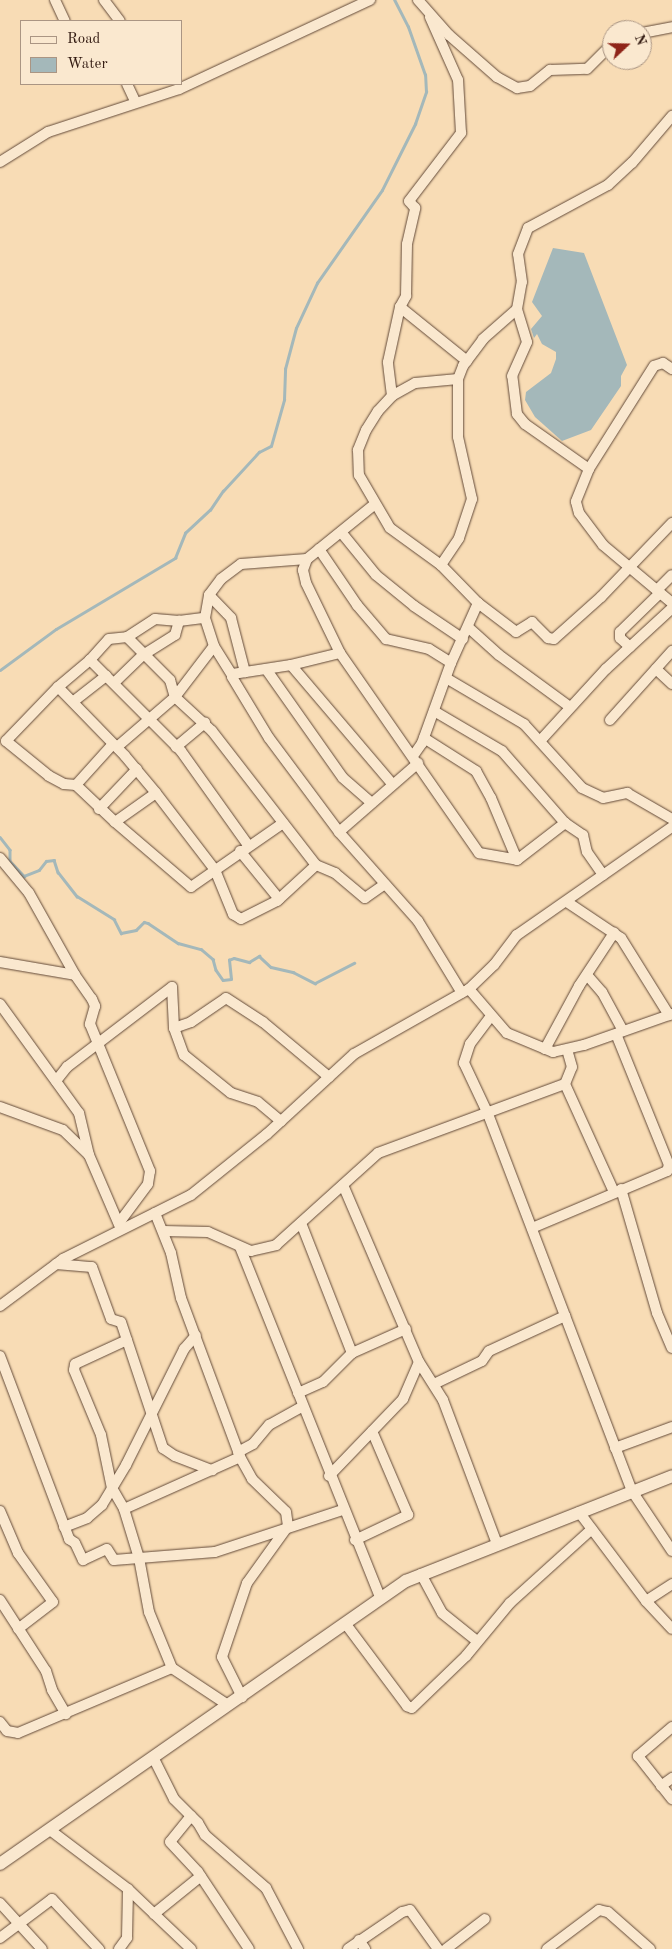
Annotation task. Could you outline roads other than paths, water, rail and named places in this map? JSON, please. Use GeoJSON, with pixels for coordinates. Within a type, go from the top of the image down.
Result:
{"type":"FeatureCollection","features":[{"type":"Feature","properties":{"kind":"street"},"geometry":{"type":"LineString","coordinates":[[56,0],[65,20]]}},
{"type":"Feature","properties":{"kind":"street"},"geometry":{"type":"LineString","coordinates":[[104,0],[119,20]]}},
{"type":"Feature","properties":{"kind":"street"},"geometry":{"type":"LineString","coordinates":[[182,84],[370,0]]}},
{"type":"Feature","properties":{"kind":"street"},"geometry":{"type":"LineString","coordinates":[[392,396],[388,362],[400,307],[406,296],[406,244],[415,208],[409,201],[461,133],[458,80],[430,17],[418,0]]}},
{"type":"Feature","properties":{"kind":"street"},"geometry":{"type":"LineString","coordinates":[[430,17],[497,77],[517,88],[530,86],[550,70],[586,69],[602,54]]}},
{"type":"Feature","properties":{"kind":"street"},"geometry":{"type":"LineString","coordinates":[[652,31],[672,27]]}},
{"type":"Feature","properties":{"kind":"street"},"geometry":{"type":"LineString","coordinates":[[127,85],[135,101]]}},
{"type":"Feature","properties":{"kind":"street"},"geometry":{"type":"LineString","coordinates":[[0,162],[48,132],[177,86]]}},
{"type":"Feature","properties":{"kind":"street"},"geometry":{"type":"LineString","coordinates":[[589,469],[525,424],[517,414],[512,376],[527,342],[517,309],[522,282],[518,254],[528,228],[608,185],[632,164],[672,116]]}},
{"type":"Feature","properties":{"kind":"street"},"geometry":{"type":"LineString","coordinates":[[400,307],[467,361]]}},
{"type":"Feature","properties":{"kind":"street"},"geometry":{"type":"LineString","coordinates":[[441,565],[459,538],[472,499],[458,437],[458,380],[467,361],[493,327],[517,309]]}},
{"type":"Feature","properties":{"kind":"street"},"geometry":{"type":"LineString","coordinates":[[672,369],[663,363],[654,366],[589,469],[580,489],[576,508],[603,545],[672,603]]}},
{"type":"Feature","properties":{"kind":"street"},"geometry":{"type":"LineString","coordinates":[[458,380],[416,383],[392,396],[378,411],[358,450],[359,475],[390,528],[441,565],[478,603],[516,632],[532,622],[548,638],[554,639],[595,603],[672,523]]}},
{"type":"Feature","properties":{"kind":"street"},"geometry":{"type":"LineString","coordinates":[[375,504],[307,558],[303,570],[306,583],[340,653],[480,853],[517,860],[566,823]]}},
{"type":"Feature","properties":{"kind":"street"},"geometry":{"type":"LineString","coordinates":[[341,532],[376,575],[414,606],[463,639]]}},
{"type":"Feature","properties":{"kind":"street"},"geometry":{"type":"LineString","coordinates":[[318,549],[357,605],[386,639],[428,649],[451,664]]}},
{"type":"Feature","properties":{"kind":"street"},"geometry":{"type":"LineString","coordinates":[[307,558],[241,564],[221,579],[209,595],[205,618],[214,646],[269,738],[339,832],[423,928],[465,991],[507,1033],[545,1049],[567,1050],[671,1014],[629,948],[614,933],[567,902]]}},
{"type":"Feature","properties":{"kind":"street"},"geometry":{"type":"LineString","coordinates":[[630,647],[620,638],[620,632],[672,575]]}},
{"type":"Feature","properties":{"kind":"street"},"geometry":{"type":"LineString","coordinates":[[209,595],[231,618],[245,672]]}},
{"type":"Feature","properties":{"kind":"street"},"geometry":{"type":"LineString","coordinates":[[339,832],[393,785],[415,759],[451,664],[469,628],[478,603]]}},
{"type":"Feature","properties":{"kind":"street"},"geometry":{"type":"LineString","coordinates":[[540,741],[570,707],[672,608]]}},
{"type":"Feature","properties":{"kind":"street"},"geometry":{"type":"LineString","coordinates":[[205,618],[179,621],[156,619],[127,637],[109,639],[90,660],[58,687],[6,741],[49,776],[64,784],[76,785],[99,809],[191,887],[282,823]]}},
{"type":"Feature","properties":{"kind":"street"},"geometry":{"type":"LineString","coordinates":[[74,701],[176,635],[179,621]]}},
{"type":"Feature","properties":{"kind":"street"},"geometry":{"type":"LineString","coordinates":[[469,628],[499,655],[570,707]]}},
{"type":"Feature","properties":{"kind":"street"},"geometry":{"type":"LineString","coordinates":[[127,637],[170,680],[176,697],[204,723],[316,865],[335,873],[365,898],[385,884]]}},
{"type":"Feature","properties":{"kind":"street"},"geometry":{"type":"LineString","coordinates":[[76,785],[115,746],[176,697],[214,646]]}},
{"type":"Feature","properties":{"kind":"street"},"geometry":{"type":"LineString","coordinates":[[610,720],[672,651]]}},
{"type":"Feature","properties":{"kind":"street"},"geometry":{"type":"LineString","coordinates":[[232,675],[291,665],[340,653]]}},
{"type":"Feature","properties":{"kind":"street"},"geometry":{"type":"LineString","coordinates":[[90,660],[176,747],[279,899]]}},
{"type":"Feature","properties":{"kind":"street"},"geometry":{"type":"LineString","coordinates":[[291,665],[393,785]]}},
{"type":"Feature","properties":{"kind":"street"},"geometry":{"type":"LineString","coordinates":[[266,669],[343,778],[372,803]]}},
{"type":"Feature","properties":{"kind":"street"},"geometry":{"type":"LineString","coordinates":[[656,669],[672,684]]}},
{"type":"Feature","properties":{"kind":"street"},"geometry":{"type":"LineString","coordinates":[[446,678],[524,724],[582,788],[602,798],[626,792],[672,819]]}},
{"type":"Feature","properties":{"kind":"street"},"geometry":{"type":"LineString","coordinates":[[58,687],[74,701],[137,769],[156,793],[214,870],[231,910],[241,919],[279,899],[316,865]]}},
{"type":"Feature","properties":{"kind":"street"},"geometry":{"type":"LineString","coordinates":[[434,711],[496,745],[566,823],[583,835],[587,852],[604,875]]}},
{"type":"Feature","properties":{"kind":"street"},"geometry":{"type":"LineString","coordinates":[[176,747],[204,723]]}},
{"type":"Feature","properties":{"kind":"street"},"geometry":{"type":"LineString","coordinates":[[424,738],[476,771],[491,798],[517,860]]}},
{"type":"Feature","properties":{"kind":"street"},"geometry":{"type":"LineString","coordinates":[[99,809],[137,769]]}},
{"type":"Feature","properties":{"kind":"street"},"geometry":{"type":"LineString","coordinates":[[115,822],[156,793]]}},
{"type":"Feature","properties":{"kind":"street"},"geometry":{"type":"LineString","coordinates":[[0,1306],[56,1264],[120,1226],[155,1213],[191,1195],[281,1121],[363,1048],[465,991],[494,965],[517,935],[567,902],[672,827]]}},
{"type":"Feature","properties":{"kind":"street"},"geometry":{"type":"LineString","coordinates":[[0,858],[29,893],[94,1006],[90,1024],[150,1171],[148,1184],[120,1226]]}},
{"type":"Feature","properties":{"kind":"street"},"geometry":{"type":"LineString","coordinates":[[545,1049],[587,975],[614,933]]}},
{"type":"Feature","properties":{"kind":"street"},"geometry":{"type":"LineString","coordinates":[[2,960],[75,975]]}},
{"type":"Feature","properties":{"kind":"street"},"geometry":{"type":"LineString","coordinates":[[532,1228],[618,1190],[662,1174],[669,1165],[620,1032],[602,992],[587,975]]}},
{"type":"Feature","properties":{"kind":"street"},"geometry":{"type":"LineString","coordinates":[[56,1081],[67,1067],[170,987],[174,990],[174,1028],[180,1048],[188,1059],[231,1093],[258,1102],[281,1121]]}},
{"type":"Feature","properties":{"kind":"street"},"geometry":{"type":"LineString","coordinates":[[174,1028],[191,1022],[226,998],[263,1022],[329,1077]]}},
{"type":"Feature","properties":{"kind":"street"},"geometry":{"type":"LineString","coordinates":[[0,1004],[79,1113],[89,1155],[120,1226]]}},
{"type":"Feature","properties":{"kind":"street"},"geometry":{"type":"LineString","coordinates":[[491,1016],[464,1055],[464,1063],[488,1114],[632,1491],[672,1551]]}},
{"type":"Feature","properties":{"kind":"street"},"geometry":{"type":"LineString","coordinates":[[163,1231],[208,1232],[240,1247],[261,1251],[276,1244],[378,1153],[565,1084],[572,1067],[567,1050]]}},
{"type":"Feature","properties":{"kind":"street"},"geometry":{"type":"LineString","coordinates":[[565,1084],[618,1190],[657,1313],[672,1348]]}},
{"type":"Feature","properties":{"kind":"street"},"geometry":{"type":"LineString","coordinates":[[0,1107],[63,1130],[89,1155]]}},
{"type":"Feature","properties":{"kind":"street"},"geometry":{"type":"LineString","coordinates":[[343,1185],[419,1362],[436,1384],[497,1544]]}},
{"type":"Feature","properties":{"kind":"street"},"geometry":{"type":"LineString","coordinates":[[155,1213],[175,1266],[181,1298],[239,1454],[252,1479],[282,1505],[288,1526]]}},
{"type":"Feature","properties":{"kind":"street"},"geometry":{"type":"LineString","coordinates":[[301,1223],[352,1353]]}},
{"type":"Feature","properties":{"kind":"street"},"geometry":{"type":"LineString","coordinates":[[240,1247],[354,1540],[381,1599]]}},
{"type":"Feature","properties":{"kind":"street"},"geometry":{"type":"LineString","coordinates":[[56,1264],[92,1268],[111,1318],[121,1322],[151,1413],[168,1452],[212,1470]]}},
{"type":"Feature","properties":{"kind":"street"},"geometry":{"type":"LineString","coordinates":[[436,1384],[482,1361],[489,1351],[565,1316]]}},
{"type":"Feature","properties":{"kind":"street"},"geometry":{"type":"LineString","coordinates":[[298,1394],[324,1382],[352,1353],[406,1329]]}},
{"type":"Feature","properties":{"kind":"street"},"geometry":{"type":"LineString","coordinates":[[64,1527],[95,1513],[112,1488],[188,1342],[196,1335]]}},
{"type":"Feature","properties":{"kind":"street"},"geometry":{"type":"LineString","coordinates":[[127,1340],[74,1366],[101,1435],[112,1488],[124,1509],[139,1558],[150,1612],[172,1668],[228,1705]]}},
{"type":"Feature","properties":{"kind":"street"},"geometry":{"type":"LineString","coordinates":[[0,1356],[64,1527],[83,1560],[106,1550],[114,1560],[215,1552],[288,1526],[343,1510]]}},
{"type":"Feature","properties":{"kind":"street"},"geometry":{"type":"LineString","coordinates":[[329,1476],[403,1400],[419,1362]]}},
{"type":"Feature","properties":{"kind":"street"},"geometry":{"type":"LineString","coordinates":[[124,1509],[212,1470],[252,1444],[269,1425],[302,1407]]}},
{"type":"Feature","properties":{"kind":"street"},"geometry":{"type":"LineString","coordinates":[[615,1448],[672,1427]]}},
{"type":"Feature","properties":{"kind":"street"},"geometry":{"type":"LineString","coordinates":[[354,1540],[408,1515],[372,1431]]}},
{"type":"Feature","properties":{"kind":"street"},"geometry":{"type":"LineString","coordinates":[[0,1864],[155,1755],[242,1697],[345,1623],[421,1574],[632,1491],[671,1479]]}},
{"type":"Feature","properties":{"kind":"street"},"geometry":{"type":"LineString","coordinates":[[0,1511],[18,1553],[53,1602],[18,1629]]}},
{"type":"Feature","properties":{"kind":"street"},"geometry":{"type":"LineString","coordinates":[[579,1512],[646,1601],[672,1629]]}},
{"type":"Feature","properties":{"kind":"street"},"geometry":{"type":"LineString","coordinates":[[242,1697],[222,1660],[223,1654],[247,1583],[288,1526]]}},
{"type":"Feature","properties":{"kind":"street"},"geometry":{"type":"LineString","coordinates":[[345,1623],[409,1708],[452,1669],[510,1603],[592,1529]]}},
{"type":"Feature","properties":{"kind":"street"},"geometry":{"type":"LineString","coordinates":[[421,1574],[442,1613],[477,1641]]}},
{"type":"Feature","properties":{"kind":"street"},"geometry":{"type":"LineString","coordinates":[[646,1601],[672,1584]]}},
{"type":"Feature","properties":{"kind":"street"},"geometry":{"type":"LineString","coordinates":[[0,1600],[46,1671],[52,1690],[66,1714]]}},
{"type":"Feature","properties":{"kind":"street"},"geometry":{"type":"LineString","coordinates":[[0,1722],[7,1731],[18,1733],[172,1668]]}},
{"type":"Feature","properties":{"kind":"street"},"geometry":{"type":"LineString","coordinates":[[672,1727],[638,1756],[672,1799]]}},
{"type":"Feature","properties":{"kind":"street"},"geometry":{"type":"LineString","coordinates":[[155,1755],[174,1799],[191,1816],[216,1847],[266,1888],[298,1949]]}},
{"type":"Feature","properties":{"kind":"street"},"geometry":{"type":"LineString","coordinates":[[661,1786],[672,1778]]}},
{"type":"Feature","properties":{"kind":"street"},"geometry":{"type":"LineString","coordinates":[[191,1816],[170,1842],[201,1876],[249,1949]]}},
{"type":"Feature","properties":{"kind":"street"},"geometry":{"type":"LineString","coordinates":[[50,1830],[128,1889],[191,1949]]}},
{"type":"Feature","properties":{"kind":"street"},"geometry":{"type":"LineString","coordinates":[[154,1914],[201,1876]]}},
{"type":"Feature","properties":{"kind":"street"},"geometry":{"type":"LineString","coordinates":[[120,1949],[128,1938],[128,1889]]}},
{"type":"Feature","properties":{"kind":"street"},"geometry":{"type":"LineString","coordinates":[[0,1938],[52,1899],[99,1949]]}},
{"type":"Feature","properties":{"kind":"street"},"geometry":{"type":"LineString","coordinates":[[0,1904],[42,1949]]}},
{"type":"Feature","properties":{"kind":"street"},"geometry":{"type":"LineString","coordinates":[[348,1949],[362,1945],[402,1912],[410,1910],[438,1949]]}},
{"type":"Feature","properties":{"kind":"street"},"geometry":{"type":"LineString","coordinates":[[548,1949],[599,1910],[608,1912],[650,1949]]}},
{"type":"Feature","properties":{"kind":"street"},"geometry":{"type":"LineString","coordinates":[[446,1949],[486,1919]]}},
{"type":"Feature","properties":{"kind":"water"},"geometry":{"type":"Polygon","coordinates":[[[553,248],[584,253],[627,365],[621,376],[621,386],[591,430],[562,441],[535,417],[525,400],[526,392],[551,373],[556,359],[556,352],[542,344],[537,334],[534,338],[531,329],[542,316],[532,302],[553,248]]]}},
{"type":"Feature","properties":{"kind":"waterway"},"geometry":{"type":"LineString","coordinates":[[0,670],[56,629],[175,558],[185,533],[210,510],[223,491],[259,452],[271,446],[284,400],[285,369],[296,328],[317,283],[382,190],[415,124],[426,92],[425,75],[408,27],[394,0]]}},
{"type":"Feature","properties":{"kind":"waterway"},"geometry":{"type":"LineString","coordinates":[[0,837],[10,850],[10,861],[24,876],[39,870],[46,861],[54,860],[58,872],[77,896],[114,919],[121,933],[136,930],[144,922],[148,923],[178,943],[201,949],[213,959],[216,970],[223,980],[231,979],[229,960],[234,958],[249,962],[259,956],[271,967],[293,972],[315,983],[354,963]]}}]}
